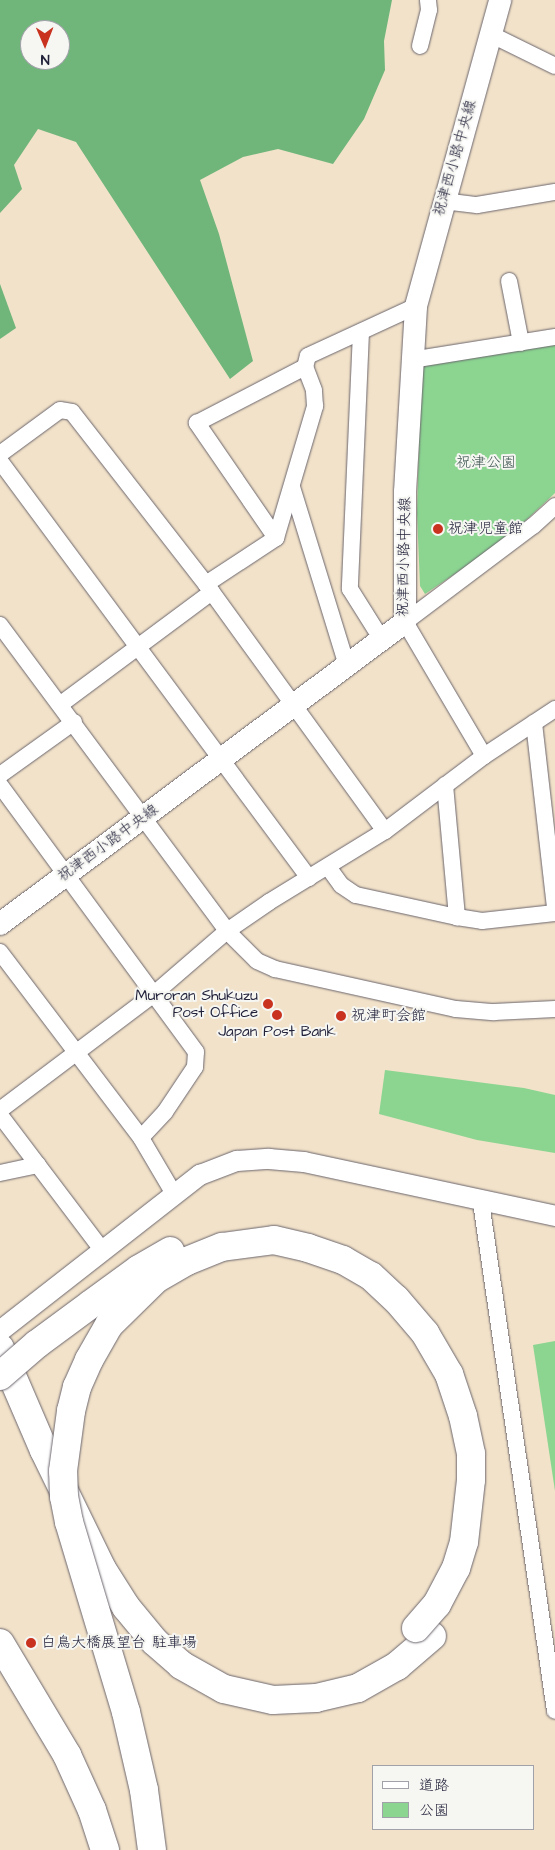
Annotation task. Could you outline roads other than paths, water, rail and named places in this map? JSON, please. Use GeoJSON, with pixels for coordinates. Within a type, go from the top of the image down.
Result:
{"type":"FeatureCollection","features":[{"type":"Feature","properties":{"kind":"highway"},"geometry":{"type":"LineString","coordinates":[[0,1347],[44,1450],[102,1569],[126,1607],[155,1642],[182,1665],[224,1689],[273,1700],[316,1698],[358,1688],[397,1666],[424,1632],[456,1604],[474,1562],[482,1527],[487,1469],[482,1427],[468,1377],[439,1326],[392,1272],[352,1247],[304,1230],[260,1226],[213,1233],[174,1249],[139,1269],[37,1344],[0,1376]]}},
{"type":"Feature","properties":{"kind":"highway"},"geometry":{"type":"LineString","coordinates":[[152,1850],[144,1790],[126,1712],[69,1522],[64,1497],[63,1471],[71,1411],[77,1387],[89,1360],[109,1325],[156,1279],[187,1261],[222,1247],[274,1240],[308,1248],[343,1260],[371,1276],[396,1298],[425,1333],[449,1374],[463,1416],[471,1454],[471,1480],[464,1542],[456,1568],[436,1604],[424,1632]]}},
{"type":"Feature","properties":{"kind":"highway"},"geometry":{"type":"LineString","coordinates":[[0,1643],[67,1755],[92,1810],[105,1850]]}},
{"type":"Feature","properties":{"kind":"main road","name":"祝津西小路中央線"},"geometry":{"type":"LineString","coordinates":[[0,924],[405,622],[405,492],[411,360],[416,306],[443,201],[500,0]]}},
{"type":"Feature","properties":{"kind":"street"},"geometry":{"type":"LineString","coordinates":[[420,46],[429,10],[428,0]]}},
{"type":"Feature","properties":{"kind":"street"},"geometry":{"type":"LineString","coordinates":[[490,34],[555,66]]}},
{"type":"Feature","properties":{"kind":"street"},"geometry":{"type":"LineString","coordinates":[[443,201],[478,205],[555,192]]}},
{"type":"Feature","properties":{"kind":"street"},"geometry":{"type":"LineString","coordinates":[[509,281],[522,343]]}},
{"type":"Feature","properties":{"kind":"street"},"geometry":{"type":"LineString","coordinates":[[61,704],[276,538],[315,406],[314,390],[305,367],[308,356],[416,306]]}},
{"type":"Feature","properties":{"kind":"street"},"geometry":{"type":"LineString","coordinates":[[361,332],[350,589],[382,640]]}},
{"type":"Feature","properties":{"kind":"street"},"geometry":{"type":"LineString","coordinates":[[411,360],[555,337]]}},
{"type":"Feature","properties":{"kind":"street"},"geometry":{"type":"LineString","coordinates":[[276,538],[197,423],[305,367]]}},
{"type":"Feature","properties":{"kind":"street"},"geometry":{"type":"LineString","coordinates":[[0,454],[60,410],[72,412],[209,588],[385,832]]}},
{"type":"Feature","properties":{"kind":"street"},"geometry":{"type":"LineString","coordinates":[[0,461],[222,758],[309,878]]}},
{"type":"Feature","properties":{"kind":"street"},"geometry":{"type":"LineString","coordinates":[[292,487],[347,666]]}},
{"type":"Feature","properties":{"kind":"street"},"geometry":{"type":"LineString","coordinates":[[484,756],[405,622],[533,526],[555,506]]}},
{"type":"Feature","properties":{"kind":"street"},"geometry":{"type":"LineString","coordinates":[[0,625],[61,704],[227,931],[257,961],[275,968],[456,1009],[494,1012],[555,1009]]}},
{"type":"Feature","properties":{"kind":"street"},"geometry":{"type":"LineString","coordinates":[[0,1110],[154,994],[227,931],[385,832],[484,756],[555,708]]}},
{"type":"Feature","properties":{"kind":"street"},"geometry":{"type":"LineString","coordinates":[[0,775],[74,722]]}},
{"type":"Feature","properties":{"kind":"street"},"geometry":{"type":"LineString","coordinates":[[534,723],[555,906]]}},
{"type":"Feature","properties":{"kind":"street"},"geometry":{"type":"LineString","coordinates":[[0,785],[196,1052],[195,1067],[166,1112],[141,1138]]}},
{"type":"Feature","properties":{"kind":"street"},"geometry":{"type":"LineString","coordinates":[[445,785],[457,917]]}},
{"type":"Feature","properties":{"kind":"street"},"geometry":{"type":"LineString","coordinates":[[328,867],[341,885],[356,895],[457,917],[482,922],[555,913]]}},
{"type":"Feature","properties":{"kind":"street"},"geometry":{"type":"LineString","coordinates":[[0,952],[141,1138],[174,1194]]}},
{"type":"Feature","properties":{"kind":"street"},"geometry":{"type":"LineString","coordinates":[[0,1115],[102,1250]]}},
{"type":"Feature","properties":{"kind":"street"},"geometry":{"type":"LineString","coordinates":[[0,1331],[200,1175],[237,1161],[269,1159],[304,1162],[481,1202],[555,1216]]}},
{"type":"Feature","properties":{"kind":"street"},"geometry":{"type":"LineString","coordinates":[[0,1173],[38,1165]]}},
{"type":"Feature","properties":{"kind":"street"},"geometry":{"type":"LineString","coordinates":[[481,1202],[555,1712]]}},
{"type":"Feature","properties":{"kind":"place","name":"祝津児童館"},"geometry":{"type":"Point","coordinates":[438,529]}},
{"type":"Feature","properties":{"kind":"place","name":"Muroran Shukuzu Post Office"},"geometry":{"type":"Point","coordinates":[268,1004]}},
{"type":"Feature","properties":{"kind":"place","name":"Japan Post Bank"},"geometry":{"type":"Point","coordinates":[277,1015]}},
{"type":"Feature","properties":{"kind":"place","name":"祝津町会館"},"geometry":{"type":"Point","coordinates":[341,1016]}},
{"type":"Feature","properties":{"kind":"place","name":"白鳥大橋展望台 駐車場"},"geometry":{"type":"Point","coordinates":[31,1643]}},
{"type":"Feature","properties":{"kind":"park label","name":"祝津公園"},"geometry":{"type":"Point","coordinates":[486,463]}}]}
